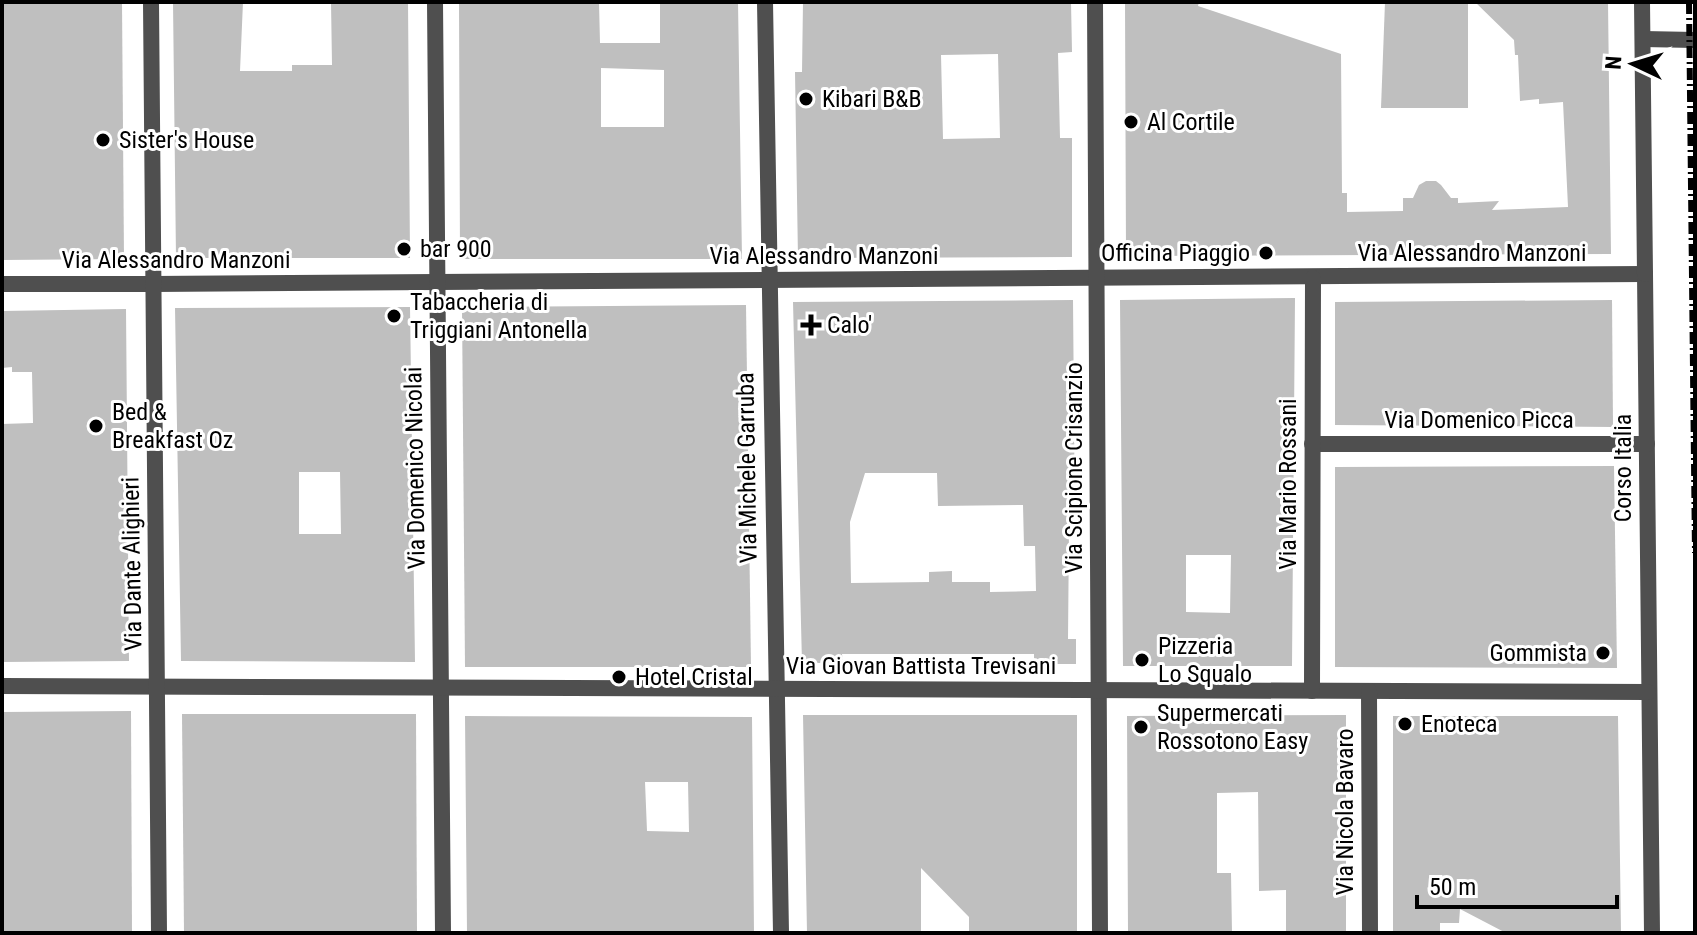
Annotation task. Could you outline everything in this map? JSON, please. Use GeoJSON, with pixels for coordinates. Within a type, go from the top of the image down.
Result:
{"type":"FeatureCollection","features":[{"type":"Feature","properties":{"kind":"street","name":"Via Dante Alighieri"},"geometry":{"type":"LineString","coordinates":[[151,2],[159,933]]}},
{"type":"Feature","properties":{"kind":"street","name":"Via Domenico Nicolai"},"geometry":{"type":"LineString","coordinates":[[435,2],[443,933]]}},
{"type":"Feature","properties":{"kind":"street","name":"Via Michele Garruba"},"geometry":{"type":"LineString","coordinates":[[765,2],[781,933]]}},
{"type":"Feature","properties":{"kind":"street","name":"Via Scipione Crisanzio"},"geometry":{"type":"LineString","coordinates":[[1095,2],[1100,933]]}},
{"type":"Feature","properties":{"kind":"street","name":"Corso Italia"},"geometry":{"type":"LineString","coordinates":[[1642,2],[1652,933]]}},
{"type":"Feature","properties":{"kind":"street"},"geometry":{"type":"LineString","coordinates":[[1643,39],[1695,40]]}},
{"type":"Feature","properties":{"kind":"street","name":"Via Alessandro Manzoni"},"geometry":{"type":"LineString","coordinates":[[2,284],[1645,274]]}},
{"type":"Feature","properties":{"kind":"street","name":"Via Mario Rossani"},"geometry":{"type":"LineString","coordinates":[[1312,691],[1313,278]]}},
{"type":"Feature","properties":{"kind":"street","name":"Via Domenico Picca"},"geometry":{"type":"LineString","coordinates":[[1312,444],[1647,444]]}},
{"type":"Feature","properties":{"kind":"street","name":"Via Giovan Battista Trevisani"},"geometry":{"type":"LineString","coordinates":[[2,686],[1648,692]]}},
{"type":"Feature","properties":{"kind":"street","name":"Via Nicola Bavaro"},"geometry":{"type":"LineString","coordinates":[[1369,691],[1370,933]]}},
{"type":"Feature","properties":{"kind":"building"},"geometry":{"type":"Polygon","coordinates":[[[3,2],[122,2],[124,259],[2,260],[3,2]]]}},
{"type":"Feature","properties":{"kind":"building"},"geometry":{"type":"Polygon","coordinates":[[[173,2],[243,2],[240,71],[292,71],[292,65],[332,65],[331,2],[408,2],[410,258],[176,258],[173,2]]]}},
{"type":"Feature","properties":{"kind":"building"},"geometry":{"type":"Polygon","coordinates":[[[459,2],[599,2],[600,43],[660,43],[660,2],[738,2],[742,259],[460,259],[459,2]],[[601,68],[601,127],[664,127],[664,70],[601,68]]]}},
{"type":"Feature","properties":{"kind":"building"},"geometry":{"type":"Polygon","coordinates":[[[803,2],[1071,2],[1072,52],[1058,53],[1060,138],[1072,138],[1072,257],[798,258],[795,72],[802,72],[803,2]],[[998,54],[941,55],[943,139],[1000,138],[998,54]]]}},
{"type":"Feature","properties":{"kind":"building"},"geometry":{"type":"Polygon","coordinates":[[[1125,2],[1199,2],[1198,6],[1341,54],[1342,193],[1347,193],[1347,212],[1403,211],[1403,198],[1413,198],[1419,185],[1426,181],[1436,181],[1451,198],[1458,198],[1458,203],[1499,201],[1492,210],[1568,207],[1563,102],[1539,104],[1539,99],[1520,101],[1518,55],[1515,55],[1514,40],[1475,2],[1608,2],[1611,254],[1126,256],[1125,2]]]}},
{"type":"Feature","properties":{"kind":"building"},"geometry":{"type":"Polygon","coordinates":[[[1385,2],[1468,2],[1468,108],[1381,108],[1385,2]]]}},
{"type":"Feature","properties":{"kind":"building"},"geometry":{"type":"Polygon","coordinates":[[[1295,298],[1292,666],[1123,666],[1120,300],[1295,298]],[[1186,555],[1186,612],[1230,613],[1231,555],[1186,555]]]}},
{"type":"Feature","properties":{"kind":"building"},"geometry":{"type":"Polygon","coordinates":[[[1073,300],[1075,528],[1069,528],[1068,639],[1076,639],[1076,664],[1034,664],[1034,654],[842,654],[843,663],[802,663],[793,302],[1073,300]],[[865,473],[850,522],[851,583],[929,582],[929,572],[952,571],[952,582],[990,582],[990,592],[1036,591],[1035,546],[1024,546],[1023,505],[938,506],[937,473],[865,473]]]}},
{"type":"Feature","properties":{"kind":"building"},"geometry":{"type":"Polygon","coordinates":[[[1612,300],[1613,427],[1335,425],[1335,302],[1612,300]]]}},
{"type":"Feature","properties":{"kind":"building"},"geometry":{"type":"Polygon","coordinates":[[[746,305],[751,667],[465,667],[462,307],[746,305]]]}},
{"type":"Feature","properties":{"kind":"building"},"geometry":{"type":"Polygon","coordinates":[[[410,307],[415,662],[181,661],[175,308],[410,307]],[[299,472],[299,534],[341,534],[340,472],[299,472]]]}},
{"type":"Feature","properties":{"kind":"building"},"geometry":{"type":"Polygon","coordinates":[[[126,309],[129,661],[2,662],[2,424],[33,423],[32,372],[12,372],[12,367],[2,368],[2,311],[126,309]]]}},
{"type":"Feature","properties":{"kind":"building"},"geometry":{"type":"Polygon","coordinates":[[[1614,466],[1617,668],[1335,667],[1335,467],[1614,466]]]}},
{"type":"Feature","properties":{"kind":"building"},"geometry":{"type":"Polygon","coordinates":[[[131,711],[132,933],[2,933],[2,712],[131,711]]]}},
{"type":"Feature","properties":{"kind":"building"},"geometry":{"type":"Polygon","coordinates":[[[182,714],[416,714],[417,933],[184,933],[182,714]]]}},
{"type":"Feature","properties":{"kind":"building"},"geometry":{"type":"Polygon","coordinates":[[[803,715],[1077,715],[1077,933],[969,933],[969,917],[921,868],[921,933],[807,933],[803,715]]]}},
{"type":"Feature","properties":{"kind":"building"},"geometry":{"type":"Polygon","coordinates":[[[1346,715],[1346,933],[1286,933],[1286,890],[1259,891],[1258,792],[1217,793],[1217,873],[1231,873],[1232,933],[1128,933],[1127,716],[1346,715]]]}},
{"type":"Feature","properties":{"kind":"building"},"geometry":{"type":"Polygon","coordinates":[[[465,716],[752,717],[754,933],[467,933],[465,716]],[[645,782],[647,831],[689,832],[688,782],[645,782]]]}},
{"type":"Feature","properties":{"kind":"building"},"geometry":{"type":"Polygon","coordinates":[[[1393,716],[1618,716],[1621,933],[1506,933],[1460,909],[1459,923],[1440,923],[1440,933],[1393,933],[1393,716]]]}},
{"type":"Feature","properties":{"kind":"railway"},"geometry":{"type":"LineString","coordinates":[[1689,2],[1695,553]]}},
{"type":"Feature","properties":{"kind":"place","name":"Kibari B&B"},"geometry":{"type":"Point","coordinates":[806,99]}},
{"type":"Feature","properties":{"kind":"place","name":"Al Cortile"},"geometry":{"type":"Point","coordinates":[1131,122]}},
{"type":"Feature","properties":{"kind":"place","name":"Sister's House"},"geometry":{"type":"Point","coordinates":[103,140]}},
{"type":"Feature","properties":{"kind":"place","name":"bar 900"},"geometry":{"type":"Point","coordinates":[404,249]}},
{"type":"Feature","properties":{"kind":"place","name":"Officina Piaggio"},"geometry":{"type":"Point","coordinates":[1266,253]}},
{"type":"Feature","properties":{"kind":"place","name":"Tabaccheria di Triggiani Antonella"},"geometry":{"type":"Point","coordinates":[394,316]}},
{"type":"Feature","properties":{"kind":"place","name":"Calo'"},"geometry":{"type":"Point","coordinates":[811,325]}},
{"type":"Feature","properties":{"kind":"place","name":"Bed & Breakfast Oz"},"geometry":{"type":"Point","coordinates":[96,426]}},
{"type":"Feature","properties":{"kind":"place","name":"Gommista"},"geometry":{"type":"Point","coordinates":[1603,653]}},
{"type":"Feature","properties":{"kind":"place","name":"Pizzeria Lo Squalo"},"geometry":{"type":"Point","coordinates":[1142,660]}},
{"type":"Feature","properties":{"kind":"place","name":"Hotel Cristal"},"geometry":{"type":"Point","coordinates":[619,677]}},
{"type":"Feature","properties":{"kind":"place","name":"Enoteca"},"geometry":{"type":"Point","coordinates":[1405,724]}},
{"type":"Feature","properties":{"kind":"place","name":"Supermercati Rossotono Easy"},"geometry":{"type":"Point","coordinates":[1141,727]}}]}
